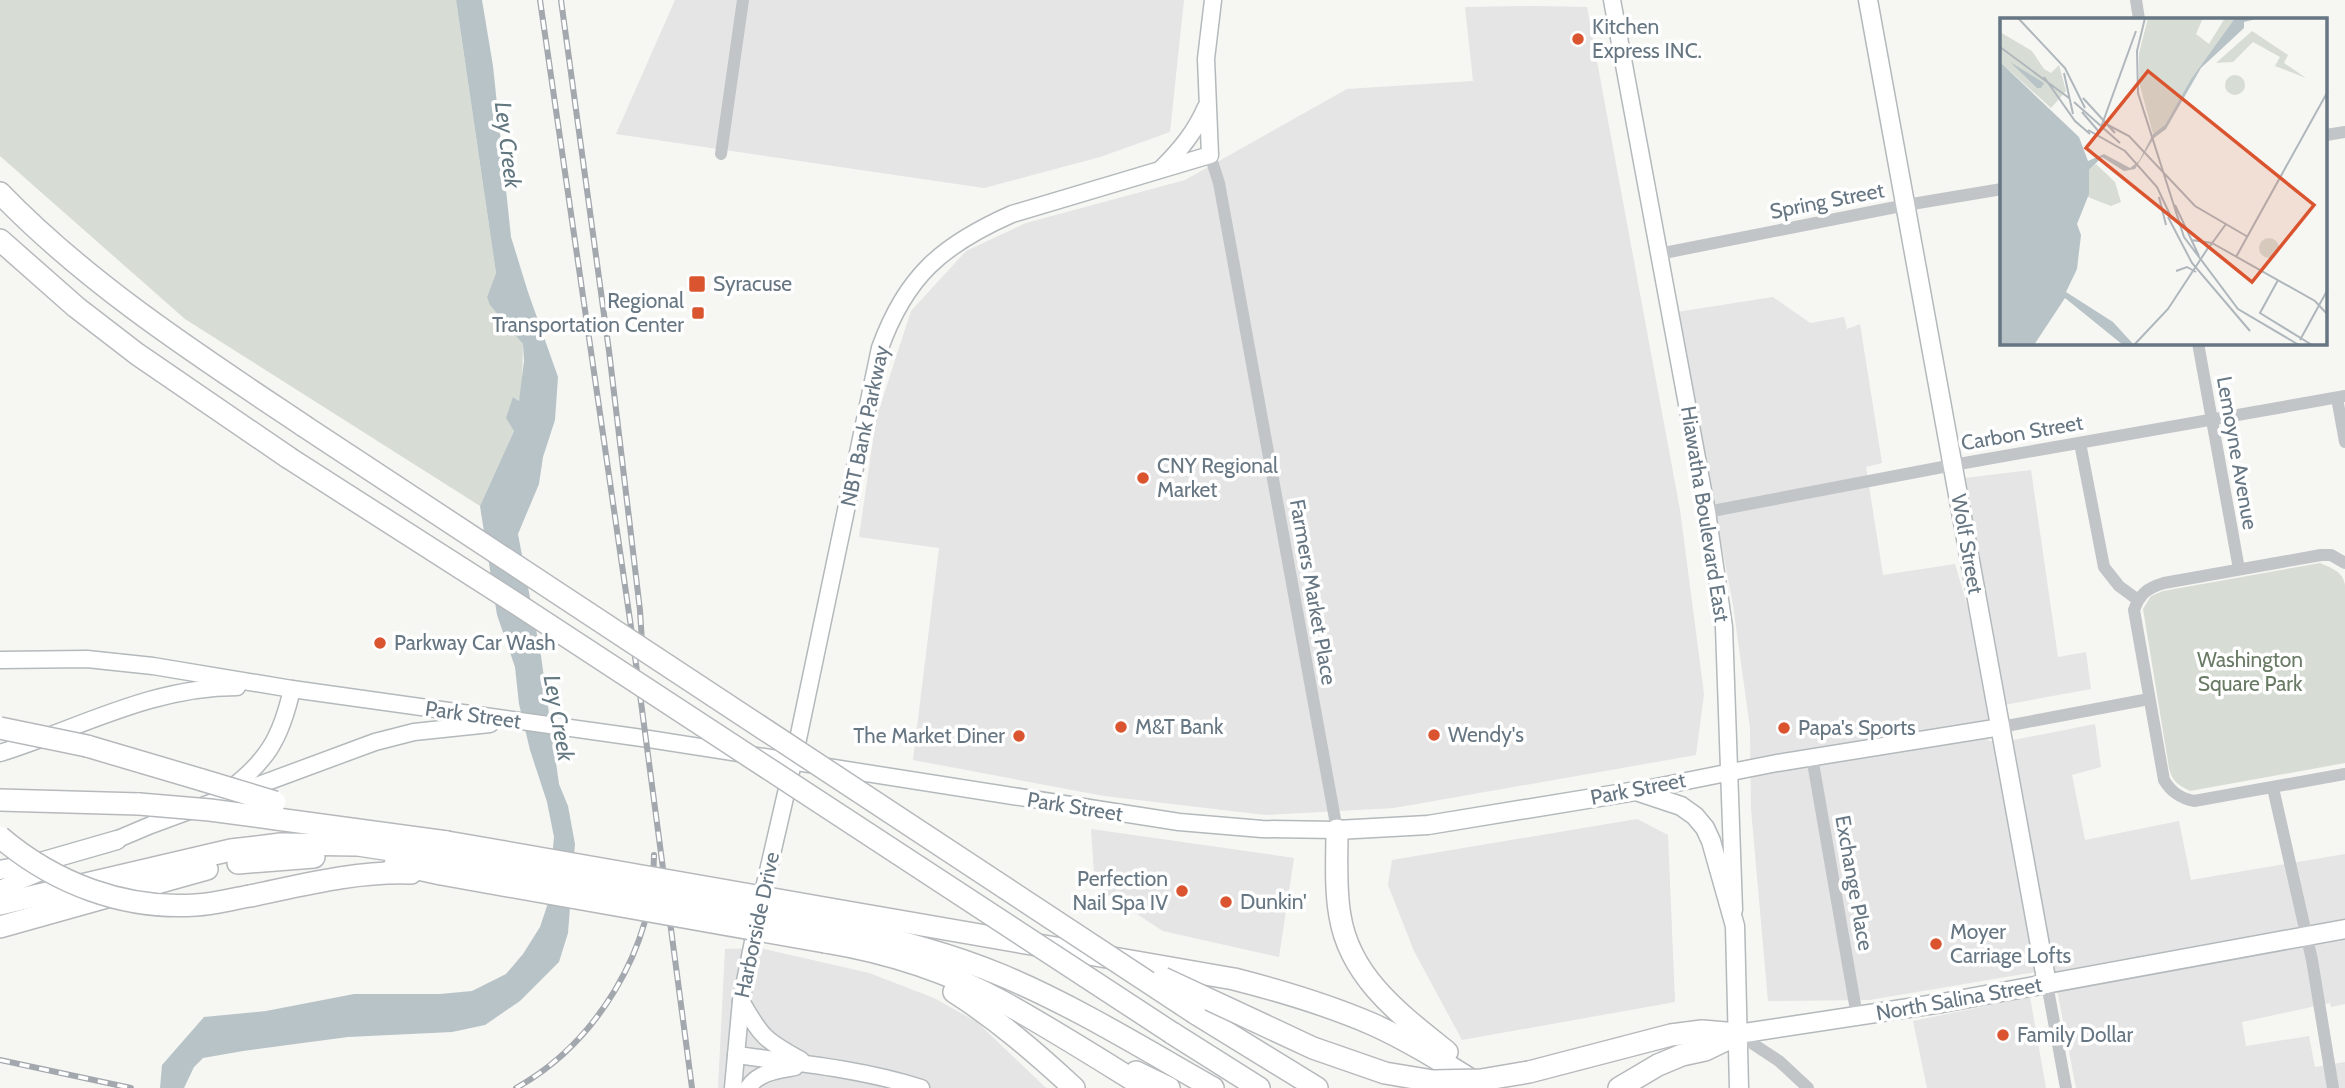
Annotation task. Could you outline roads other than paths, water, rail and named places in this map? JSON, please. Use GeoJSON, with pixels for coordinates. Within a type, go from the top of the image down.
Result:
{"type":"FeatureCollection","features":[{"type":"Feature","properties":{"kind":"highway"},"geometry":{"type":"LineString","coordinates":[[0,193],[73,260],[143,316],[304,426],[1195,1013],[1317,1088]]}},
{"type":"Feature","properties":{"kind":"highway"},"geometry":{"type":"LineString","coordinates":[[0,240],[76,307],[137,354],[289,458],[1259,1088]]}},
{"type":"Feature","properties":{"kind":"highway"},"geometry":{"type":"LineString","coordinates":[[0,728],[87,746],[202,780],[276,810],[402,835],[444,858],[827,925],[1234,979],[1294,995],[1372,1024],[1418,1047],[1484,1088]]}},
{"type":"Feature","properties":{"kind":"highway"},"geometry":{"type":"LineString","coordinates":[[0,800],[139,804],[210,810],[276,810]]}},
{"type":"Feature","properties":{"kind":"highway"},"geometry":{"type":"LineString","coordinates":[[1337,830],[1340,918],[1355,961],[1384,999],[1492,1088]]}},
{"type":"Feature","properties":{"kind":"highway"},"geometry":{"type":"LineString","coordinates":[[0,837],[33,862],[79,887],[141,903],[194,905],[444,858]]}},
{"type":"Feature","properties":{"kind":"highway"},"geometry":{"type":"LineString","coordinates":[[0,904],[231,850],[281,844],[358,845],[444,858],[827,925],[897,940],[1001,975],[1069,1007],[1213,1088]]}},
{"type":"Feature","properties":{"kind":"highway"},"geometry":{"type":"LineString","coordinates":[[0,927],[194,872],[244,862],[314,856],[406,865],[444,858]]}},
{"type":"Feature","properties":{"kind":"highway"},"geometry":{"type":"LineString","coordinates":[[827,925],[853,947],[938,973],[1001,1001],[1146,1088]]}},
{"type":"Feature","properties":{"kind":"highway"},"geometry":{"type":"LineString","coordinates":[[1104,951],[1313,1048],[1385,1073],[1433,1081],[1481,1080],[1530,1072],[1671,1035],[1702,1031],[1738,1034]]}},
{"type":"Feature","properties":{"kind":"highway"},"geometry":{"type":"LineString","coordinates":[[894,959],[984,1011],[1028,1045],[1074,1088]]}},
{"type":"Feature","properties":{"kind":"highway"},"geometry":{"type":"LineString","coordinates":[[1055,1033],[1169,1088]]}},
{"type":"Feature","properties":{"kind":"highway"},"geometry":{"type":"LineString","coordinates":[[1619,1088],[1658,1065],[1682,1055],[1705,1050],[1738,1034]]}},
{"type":"Feature","properties":{"kind":"main road","name":"Wolf Street"},"geometry":{"type":"LineString","coordinates":[[1868,0],[2047,984]]}},
{"type":"Feature","properties":{"kind":"main road","name":"Park Street"},"geometry":{"type":"LineString","coordinates":[[1337,830],[1428,825],[1636,791]]}},
{"type":"Feature","properties":{"kind":"main road"},"geometry":{"type":"LineString","coordinates":[[1636,791],[1681,806],[1705,828],[1735,926]]}},
{"type":"Feature","properties":{"kind":"main road"},"geometry":{"type":"LineString","coordinates":[[0,870],[37,863],[117,840]]}},
{"type":"Feature","properties":{"kind":"main road","name":"Hiawatha Boulevard East"},"geometry":{"type":"LineString","coordinates":[[1735,926],[1739,1088]]}},
{"type":"Feature","properties":{"kind":"main road","name":"North Salina Street"},"geometry":{"type":"LineString","coordinates":[[1738,1034],[2047,984],[2345,929]]}},
{"type":"Feature","properties":{"kind":"street"},"geometry":{"type":"LineString","coordinates":[[721,154],[743,0]]}},
{"type":"Feature","properties":{"kind":"street","name":"NBT Bank Parkway"},"geometry":{"type":"LineString","coordinates":[[793,763],[880,348],[904,295],[945,251],[983,227],[1012,215],[1210,155],[1206,60],[1213,0]]}},
{"type":"Feature","properties":{"kind":"street","name":"Hiawatha Boulevard East"},"geometry":{"type":"LineString","coordinates":[[1612,0],[1707,512],[1724,627],[1735,926]]}},
{"type":"Feature","properties":{"kind":"street"},"geometry":{"type":"LineString","coordinates":[[2136,0],[2139,18]]}},
{"type":"Feature","properties":{"kind":"street","name":"NBT Bank Parkway"},"geometry":{"type":"LineString","coordinates":[[1160,171],[1196,130],[1207,105]]}},
{"type":"Feature","properties":{"kind":"street","name":"Farmers Market Place"},"geometry":{"type":"LineString","coordinates":[[1210,155],[1219,183],[1260,398],[1337,830]]}},
{"type":"Feature","properties":{"kind":"street","name":"Spring Street"},"geometry":{"type":"LineString","coordinates":[[1659,254],[1906,205],[2000,189]]}},
{"type":"Feature","properties":{"kind":"street","name":"Lemoyne Avenue"},"geometry":{"type":"LineString","coordinates":[[2198,345],[2239,569]]}},
{"type":"Feature","properties":{"kind":"street"},"geometry":{"type":"LineString","coordinates":[[2341,397],[2345,442]]}},
{"type":"Feature","properties":{"kind":"street","name":"Carbon Street"},"geometry":{"type":"LineString","coordinates":[[1707,512],[1953,465],[2341,397]]}},
{"type":"Feature","properties":{"kind":"street"},"geometry":{"type":"LineString","coordinates":[[2080,443],[2104,567],[2119,586],[2137,600]]}},
{"type":"Feature","properties":{"kind":"street"},"geometry":{"type":"LineString","coordinates":[[2344,559],[2321,555],[2164,583],[2144,592],[2137,600],[2134,610],[2164,780],[2181,799],[2194,801],[2345,774]]}},
{"type":"Feature","properties":{"kind":"street","name":"Park Street"},"geometry":{"type":"LineString","coordinates":[[0,660],[111,661],[1179,822],[1262,829],[1337,830]]}},
{"type":"Feature","properties":{"kind":"street"},"geometry":{"type":"LineString","coordinates":[[0,753],[164,694],[217,687],[292,689],[283,724],[266,756],[249,775],[211,803]]}},
{"type":"Feature","properties":{"kind":"street","name":"Park Street"},"geometry":{"type":"LineString","coordinates":[[1636,791],[1731,771],[2001,727],[2149,699]]}},
{"type":"Feature","properties":{"kind":"street"},"geometry":{"type":"LineString","coordinates":[[0,889],[211,803],[375,742],[414,732],[517,722]]}},
{"type":"Feature","properties":{"kind":"street","name":"Exchange Place"},"geometry":{"type":"LineString","coordinates":[[1812,757],[1857,1016]]}},
{"type":"Feature","properties":{"kind":"street","name":"Harborside Drive"},"geometry":{"type":"LineString","coordinates":[[733,1088],[741,1000],[793,763]]}},
{"type":"Feature","properties":{"kind":"street"},"geometry":{"type":"LineString","coordinates":[[2273,788],[2307,936],[2333,1088]]}},
{"type":"Feature","properties":{"kind":"street","name":"Wolf Street"},"geometry":{"type":"LineString","coordinates":[[2047,984],[2066,1088]]}},
{"type":"Feature","properties":{"kind":"street"},"geometry":{"type":"LineString","coordinates":[[741,1000],[758,1031],[769,1042],[809,1064]]}},
{"type":"Feature","properties":{"kind":"street"},"geometry":{"type":"LineString","coordinates":[[1738,1034],[1779,1061],[1808,1088]]}},
{"type":"Feature","properties":{"kind":"street"},"geometry":{"type":"LineString","coordinates":[[736,1055],[809,1064],[891,1079],[921,1088]]}},
{"type":"Feature","properties":{"kind":"street"},"geometry":{"type":"LineString","coordinates":[[748,1088],[752,1081],[768,1072],[809,1064]]}},
{"type":"Feature","properties":{"kind":"railway"},"geometry":{"type":"LineString","coordinates":[[540,0],[632,634],[692,1088]]}},
{"type":"Feature","properties":{"kind":"railway"},"geometry":{"type":"LineString","coordinates":[[561,0],[609,351],[642,643]]}},
{"type":"Feature","properties":{"kind":"railway"},"geometry":{"type":"LineString","coordinates":[[516,1088],[545,1069],[572,1046],[615,990],[632,958],[644,924],[654,855]]}},
{"type":"Feature","properties":{"kind":"railway"},"geometry":{"type":"LineString","coordinates":[[0,1060],[131,1088]]}},
{"type":"Feature","properties":{"kind":"place","name":"Kitchen Express INC."},"geometry":{"type":"Point","coordinates":[1578,39]}},
{"type":"Feature","properties":{"kind":"place","name":"Syracuse"},"geometry":{"type":"Point","coordinates":[697,284]}},
{"type":"Feature","properties":{"kind":"place","name":"Regional Transportation Center"},"geometry":{"type":"Point","coordinates":[698,313]}},
{"type":"Feature","properties":{"kind":"place","name":"CNY Regional Market"},"geometry":{"type":"Point","coordinates":[1143,478]}},
{"type":"Feature","properties":{"kind":"place","name":"Parkway Car Wash"},"geometry":{"type":"Point","coordinates":[380,643]}},
{"type":"Feature","properties":{"kind":"place","name":"M&T Bank"},"geometry":{"type":"Point","coordinates":[1121,727]}},
{"type":"Feature","properties":{"kind":"place","name":"Papa's Sports"},"geometry":{"type":"Point","coordinates":[1784,728]}},
{"type":"Feature","properties":{"kind":"place","name":"Wendy's"},"geometry":{"type":"Point","coordinates":[1434,735]}},
{"type":"Feature","properties":{"kind":"place","name":"The Market Diner"},"geometry":{"type":"Point","coordinates":[1019,736]}},
{"type":"Feature","properties":{"kind":"place","name":"Perfection Nail Spa IV"},"geometry":{"type":"Point","coordinates":[1182,891]}},
{"type":"Feature","properties":{"kind":"place","name":"Dunkin'"},"geometry":{"type":"Point","coordinates":[1226,902]}},
{"type":"Feature","properties":{"kind":"place","name":"Moyer Carriage Lofts"},"geometry":{"type":"Point","coordinates":[1936,944]}},
{"type":"Feature","properties":{"kind":"place","name":"Family Dollar"},"geometry":{"type":"Point","coordinates":[2003,1035]}},
{"type":"Feature","properties":{"kind":"water label","name":"Ley Creek"},"geometry":{"type":"Point","coordinates":[508,145]}},
{"type":"Feature","properties":{"kind":"water label","name":"Ley Creek"},"geometry":{"type":"Point","coordinates":[559,718]}},
{"type":"Feature","properties":{"kind":"park label","name":"Washington Square Park"},"geometry":{"type":"Point","coordinates":[2250,672]}}]}
